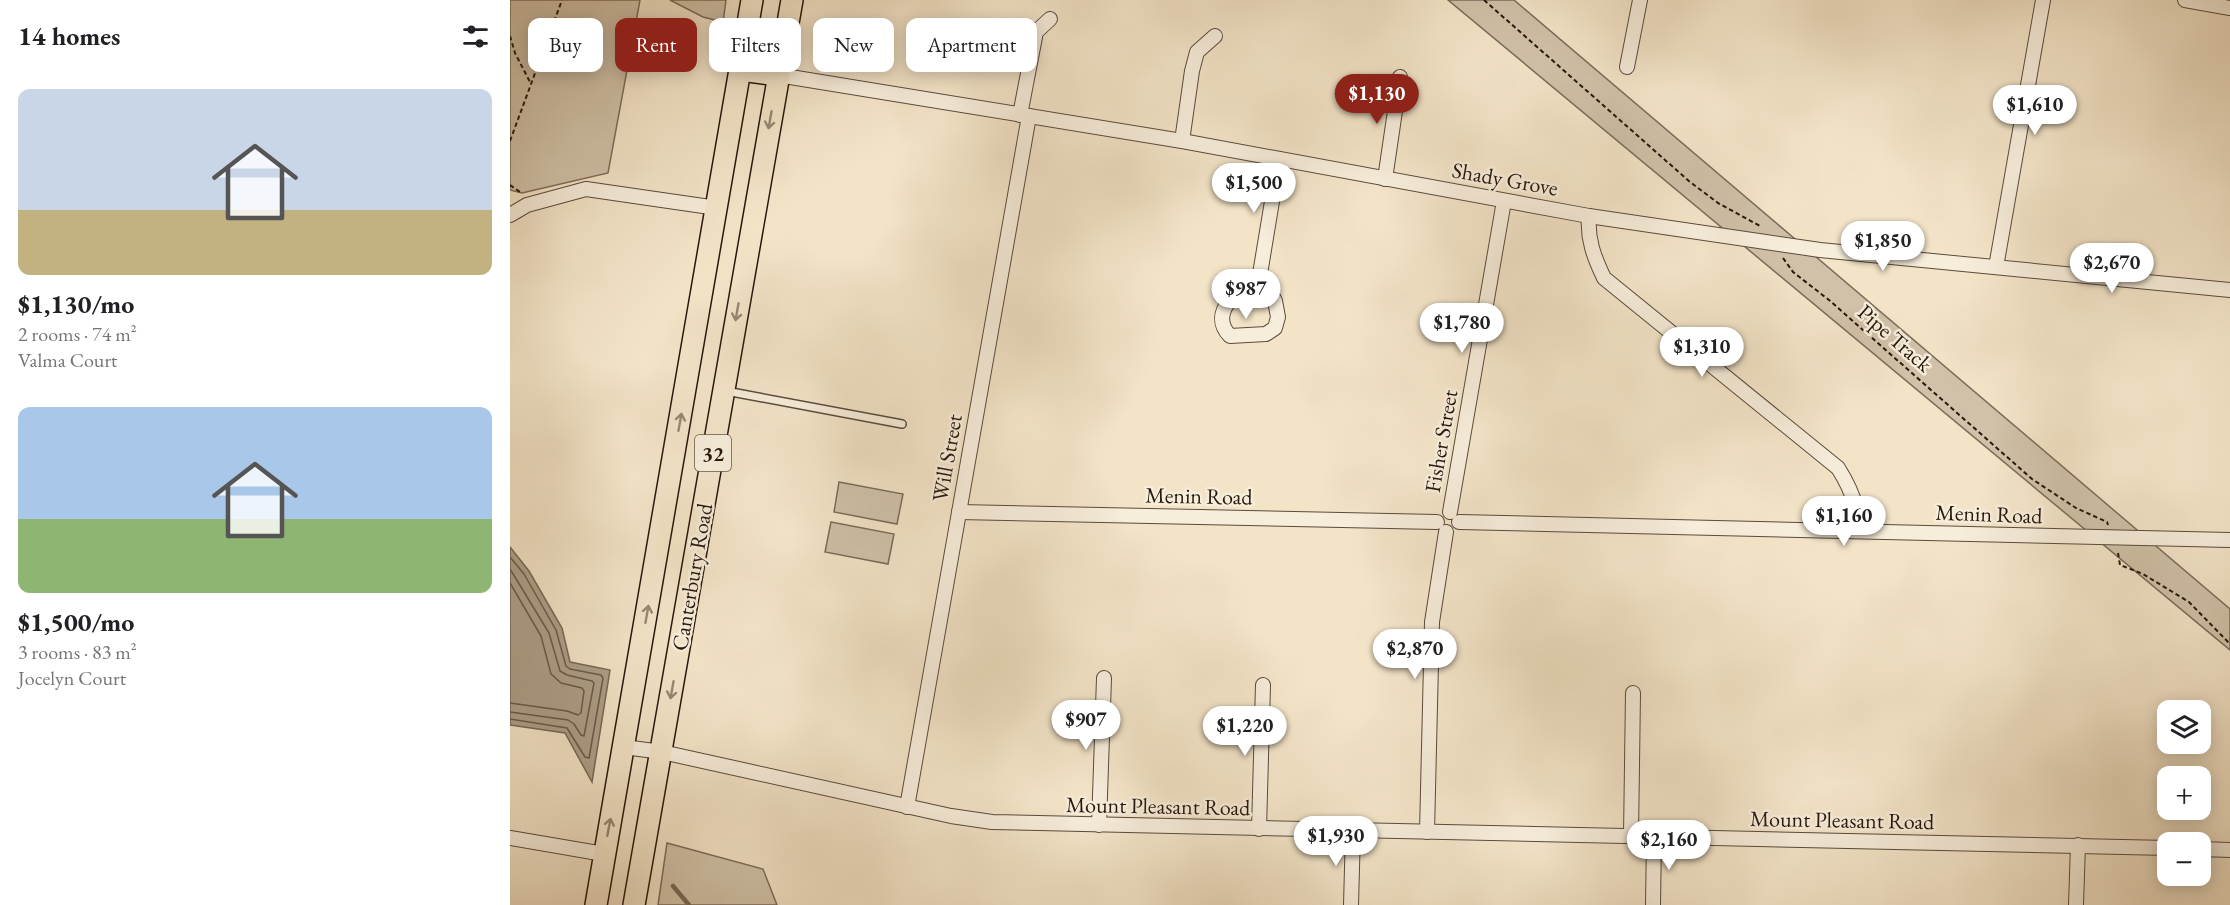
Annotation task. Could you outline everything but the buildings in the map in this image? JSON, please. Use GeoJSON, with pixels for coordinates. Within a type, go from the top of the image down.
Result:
{"type":"FeatureCollection","features":[{"type":"Feature","properties":{"kind":"main road","name":"Canterbury Road"},"geometry":{"type":"LineString","coordinates":[[749,18],[752,0]]}},
{"type":"Feature","properties":{"kind":"main road","name":"Canterbury Road"},"geometry":{"type":"LineString","coordinates":[[634,905],[792,0]]}},
{"type":"Feature","properties":{"kind":"main road","name":"Canterbury Road"},"geometry":{"type":"LineString","coordinates":[[596,905],[741,72]]}},
{"type":"Feature","properties":{"kind":"main road"},"geometry":{"type":"LineString","coordinates":[[756,72],[778,75]]}},
{"type":"Feature","properties":{"kind":"street"},"geometry":{"type":"LineString","coordinates":[[1627,67],[1640,0]]}},
{"type":"Feature","properties":{"kind":"street"},"geometry":{"type":"LineString","coordinates":[[1996,267],[2043,0]]}},
{"type":"Feature","properties":{"kind":"street"},"geometry":{"type":"LineString","coordinates":[[2185,0],[2230,8]]}},
{"type":"Feature","properties":{"kind":"street","name":"Will Street"},"geometry":{"type":"LineString","coordinates":[[907,807],[1025,116],[1036,32],[1050,19]]}},
{"type":"Feature","properties":{"kind":"street"},"geometry":{"type":"LineString","coordinates":[[1182,141],[1197,52],[1215,36]]}},
{"type":"Feature","properties":{"kind":"street","name":"Shady Grove"},"geometry":{"type":"LineString","coordinates":[[778,75],[1182,141],[1589,216],[1820,250],[2230,290]]}},
{"type":"Feature","properties":{"kind":"street"},"geometry":{"type":"LineString","coordinates":[[1385,179],[1400,77]]}},
{"type":"Feature","properties":{"kind":"street"},"geometry":{"type":"LineString","coordinates":[[1260,274],[1235,293],[1222,317],[1222,328],[1230,336],[1266,334],[1275,328],[1278,317],[1275,301],[1260,274],[1279,159]]}},
{"type":"Feature","properties":{"kind":"street"},"geometry":{"type":"LineString","coordinates":[[510,215],[527,205],[586,189],[717,208]]}},
{"type":"Feature","properties":{"kind":"street","name":"Fisher Street"},"geometry":{"type":"LineString","coordinates":[[1442,527],[1441,514],[1455,517],[1504,201]]}},
{"type":"Feature","properties":{"kind":"street"},"geometry":{"type":"LineString","coordinates":[[1589,216],[1587,232],[1593,255],[1604,278],[1838,468],[1849,484],[1863,531]]}},
{"type":"Feature","properties":{"kind":"street","name":"Menin Road"},"geometry":{"type":"LineString","coordinates":[[959,512],[1442,527]]}},
{"type":"Feature","properties":{"kind":"street","name":"Menin Road"},"geometry":{"type":"LineString","coordinates":[[1455,517],[1863,531],[2230,540]]}},
{"type":"Feature","properties":{"kind":"street"},"geometry":{"type":"LineString","coordinates":[[1427,832],[1432,622],[1442,527]]}},
{"type":"Feature","properties":{"kind":"street"},"geometry":{"type":"LineString","coordinates":[[1099,825],[1104,678]]}},
{"type":"Feature","properties":{"kind":"street"},"geometry":{"type":"LineString","coordinates":[[1259,829],[1263,685]]}},
{"type":"Feature","properties":{"kind":"street"},"geometry":{"type":"LineString","coordinates":[[1631,836],[1633,693]]}},
{"type":"Feature","properties":{"kind":"street","name":"Mount Pleasant Road"},"geometry":{"type":"LineString","coordinates":[[624,747],[662,752],[907,807],[992,822],[2157,848]]}},
{"type":"Feature","properties":{"kind":"street"},"geometry":{"type":"LineString","coordinates":[[1351,905],[1353,831]]}},
{"type":"Feature","properties":{"kind":"street"},"geometry":{"type":"LineString","coordinates":[[1653,905],[1654,837]]}},
{"type":"Feature","properties":{"kind":"street"},"geometry":{"type":"LineString","coordinates":[[510,838],[604,854]]}},
{"type":"Feature","properties":{"kind":"street"},"geometry":{"type":"LineString","coordinates":[[2076,905],[2078,845]]}},
{"type":"Feature","properties":{"kind":"street"},"geometry":{"type":"LineString","coordinates":[[2211,849],[2230,850]]}},
{"type":"Feature","properties":{"kind":"lane"},"geometry":{"type":"LineString","coordinates":[[724,391],[902,424]]}},
{"type":"Feature","properties":{"kind":"path"},"geometry":{"type":"LineString","coordinates":[[510,141],[562,0]]}},
{"type":"Feature","properties":{"kind":"path","name":"Pipe Track"},"geometry":{"type":"LineString","coordinates":[[1484,0],[1690,182],[1718,202],[1772,233],[1773,243],[1793,272],[1829,300],[2032,479],[2076,508],[2107,522],[2115,538],[2120,565],[2143,574],[2189,602],[2230,644]]}},
{"type":"Feature","properties":{"kind":"path"},"geometry":{"type":"LineString","coordinates":[[510,36],[515,52],[531,84]]}},
{"type":"Feature","properties":{"kind":"shaded area"},"geometry":{"type":"Polygon","coordinates":[[[510,0],[640,0],[637,18],[615,18],[615,72],[627,72],[608,173],[522,193],[510,190],[510,0]]]}},
{"type":"Feature","properties":{"kind":"shaded area"},"geometry":{"type":"Polygon","coordinates":[[[670,0],[726,0],[724,18],[703,17],[670,0]]]}},
{"type":"Feature","properties":{"kind":"shaded area"},"geometry":{"type":"Polygon","coordinates":[[[1448,0],[1514,0],[2230,609],[2230,650],[1448,0]]]}},
{"type":"Feature","properties":{"kind":"shaded area"},"geometry":{"type":"Polygon","coordinates":[[[839,482],[903,494],[897,524],[834,512],[839,482]]]}},
{"type":"Feature","properties":{"kind":"shaded area"},"geometry":{"type":"Polygon","coordinates":[[[831,522],[894,534],[888,564],[825,552],[831,522]]]}},
{"type":"Feature","properties":{"kind":"shaded area"},"geometry":{"type":"Polygon","coordinates":[[[667,843],[763,869],[777,905],[658,905],[667,843]]]}},
{"type":"Feature","properties":{"kind":"water"},"geometry":{"type":"Polygon","coordinates":[[[510,547],[529,571],[562,628],[570,662],[610,670],[592,782],[565,733],[510,725],[510,547]]]}},
{"type":"Feature","properties":{"kind":"waterway"},"geometry":{"type":"LineString","coordinates":[[673,886],[689,905]]}}]}
